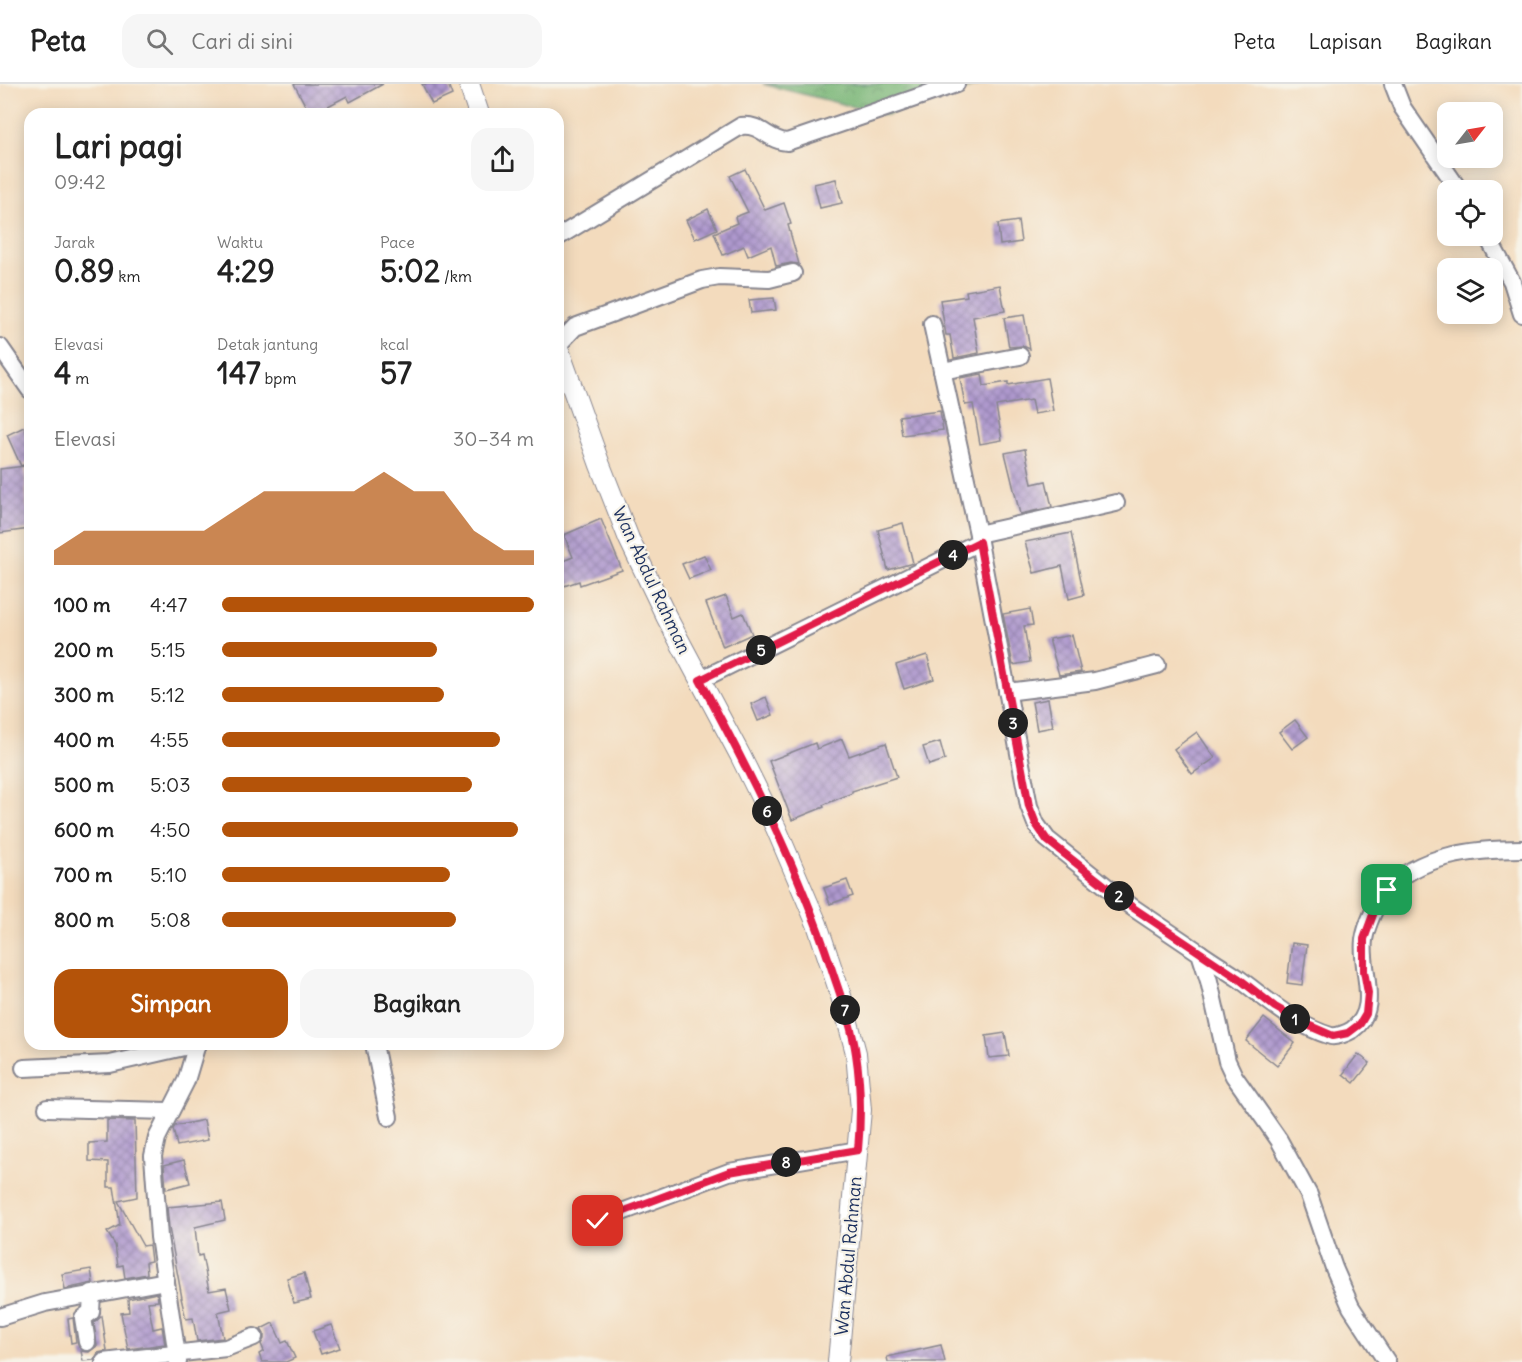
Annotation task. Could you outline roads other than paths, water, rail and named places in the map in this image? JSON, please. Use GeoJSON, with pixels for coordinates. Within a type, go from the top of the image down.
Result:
{"type":"FeatureCollection","features":[{"type":"Feature","properties":{"kind":"street"},"geometry":{"type":"LineString","coordinates":[[469,84],[477,108]]}},
{"type":"Feature","properties":{"kind":"street"},"geometry":{"type":"LineString","coordinates":[[564,233],[741,126],[755,126],[779,141],[787,142],[956,84]]}},
{"type":"Feature","properties":{"kind":"street"},"geometry":{"type":"LineString","coordinates":[[1393,84],[1402,107],[1452,180]]}},
{"type":"Feature","properties":{"kind":"street"},"geometry":{"type":"LineString","coordinates":[[1492,246],[1512,282],[1522,314]]}},
{"type":"Feature","properties":{"kind":"street"},"geometry":{"type":"LineString","coordinates":[[564,340],[575,327],[702,280],[719,277],[769,279],[793,273]]}},
{"type":"Feature","properties":{"kind":"street"},"geometry":{"type":"LineString","coordinates":[[932,324],[978,538],[1029,806],[1036,824],[1047,840],[1132,907],[1238,978],[1275,1007],[1333,1036],[1348,1033],[1360,1024],[1366,1014],[1368,993],[1364,971],[1364,939],[1377,904],[1387,890],[1408,872],[1437,860],[1496,849],[1522,849]]}},
{"type":"Feature","properties":{"kind":"street"},"geometry":{"type":"LineString","coordinates":[[0,347],[24,381]]}},
{"type":"Feature","properties":{"kind":"street"},"geometry":{"type":"LineString","coordinates":[[942,371],[1020,356]]}},
{"type":"Feature","properties":{"kind":"street","name":"Wan Abdul Rahman"},"geometry":{"type":"LineString","coordinates":[[564,363],[630,539],[666,616],[776,828],[820,934],[841,996],[856,1053],[861,1110],[838,1362]]}},
{"type":"Feature","properties":{"kind":"street"},"geometry":{"type":"LineString","coordinates":[[700,680],[978,538],[1116,503]]}},
{"type":"Feature","properties":{"kind":"street"},"geometry":{"type":"LineString","coordinates":[[1007,692],[1095,681],[1157,665]]}},
{"type":"Feature","properties":{"kind":"street"},"geometry":{"type":"LineString","coordinates":[[1200,953],[1209,981],[1227,1061],[1234,1076],[1280,1140],[1309,1195],[1334,1268],[1351,1308],[1387,1362]]}},
{"type":"Feature","properties":{"kind":"street"},"geometry":{"type":"LineString","coordinates":[[24,1068],[110,1064],[171,1050]]}},
{"type":"Feature","properties":{"kind":"street"},"geometry":{"type":"LineString","coordinates":[[177,1358],[159,1237],[153,1156],[157,1138],[186,1082],[195,1050]]}},
{"type":"Feature","properties":{"kind":"street"},"geometry":{"type":"LineString","coordinates":[[375,1050],[389,1117]]}},
{"type":"Feature","properties":{"kind":"street"},"geometry":{"type":"LineString","coordinates":[[47,1108],[170,1111]]}},
{"type":"Feature","properties":{"kind":"street"},"geometry":{"type":"LineString","coordinates":[[598,1221],[729,1172],[858,1150]]}},
{"type":"Feature","properties":{"kind":"street"},"geometry":{"type":"LineString","coordinates":[[0,1317],[45,1303],[166,1281]]}},
{"type":"Feature","properties":{"kind":"street"},"geometry":{"type":"LineString","coordinates":[[87,1342],[83,1318],[91,1312],[92,1293]]}},
{"type":"Feature","properties":{"kind":"street"},"geometry":{"type":"LineString","coordinates":[[104,1362],[177,1358],[226,1348],[254,1336]]}}]}
